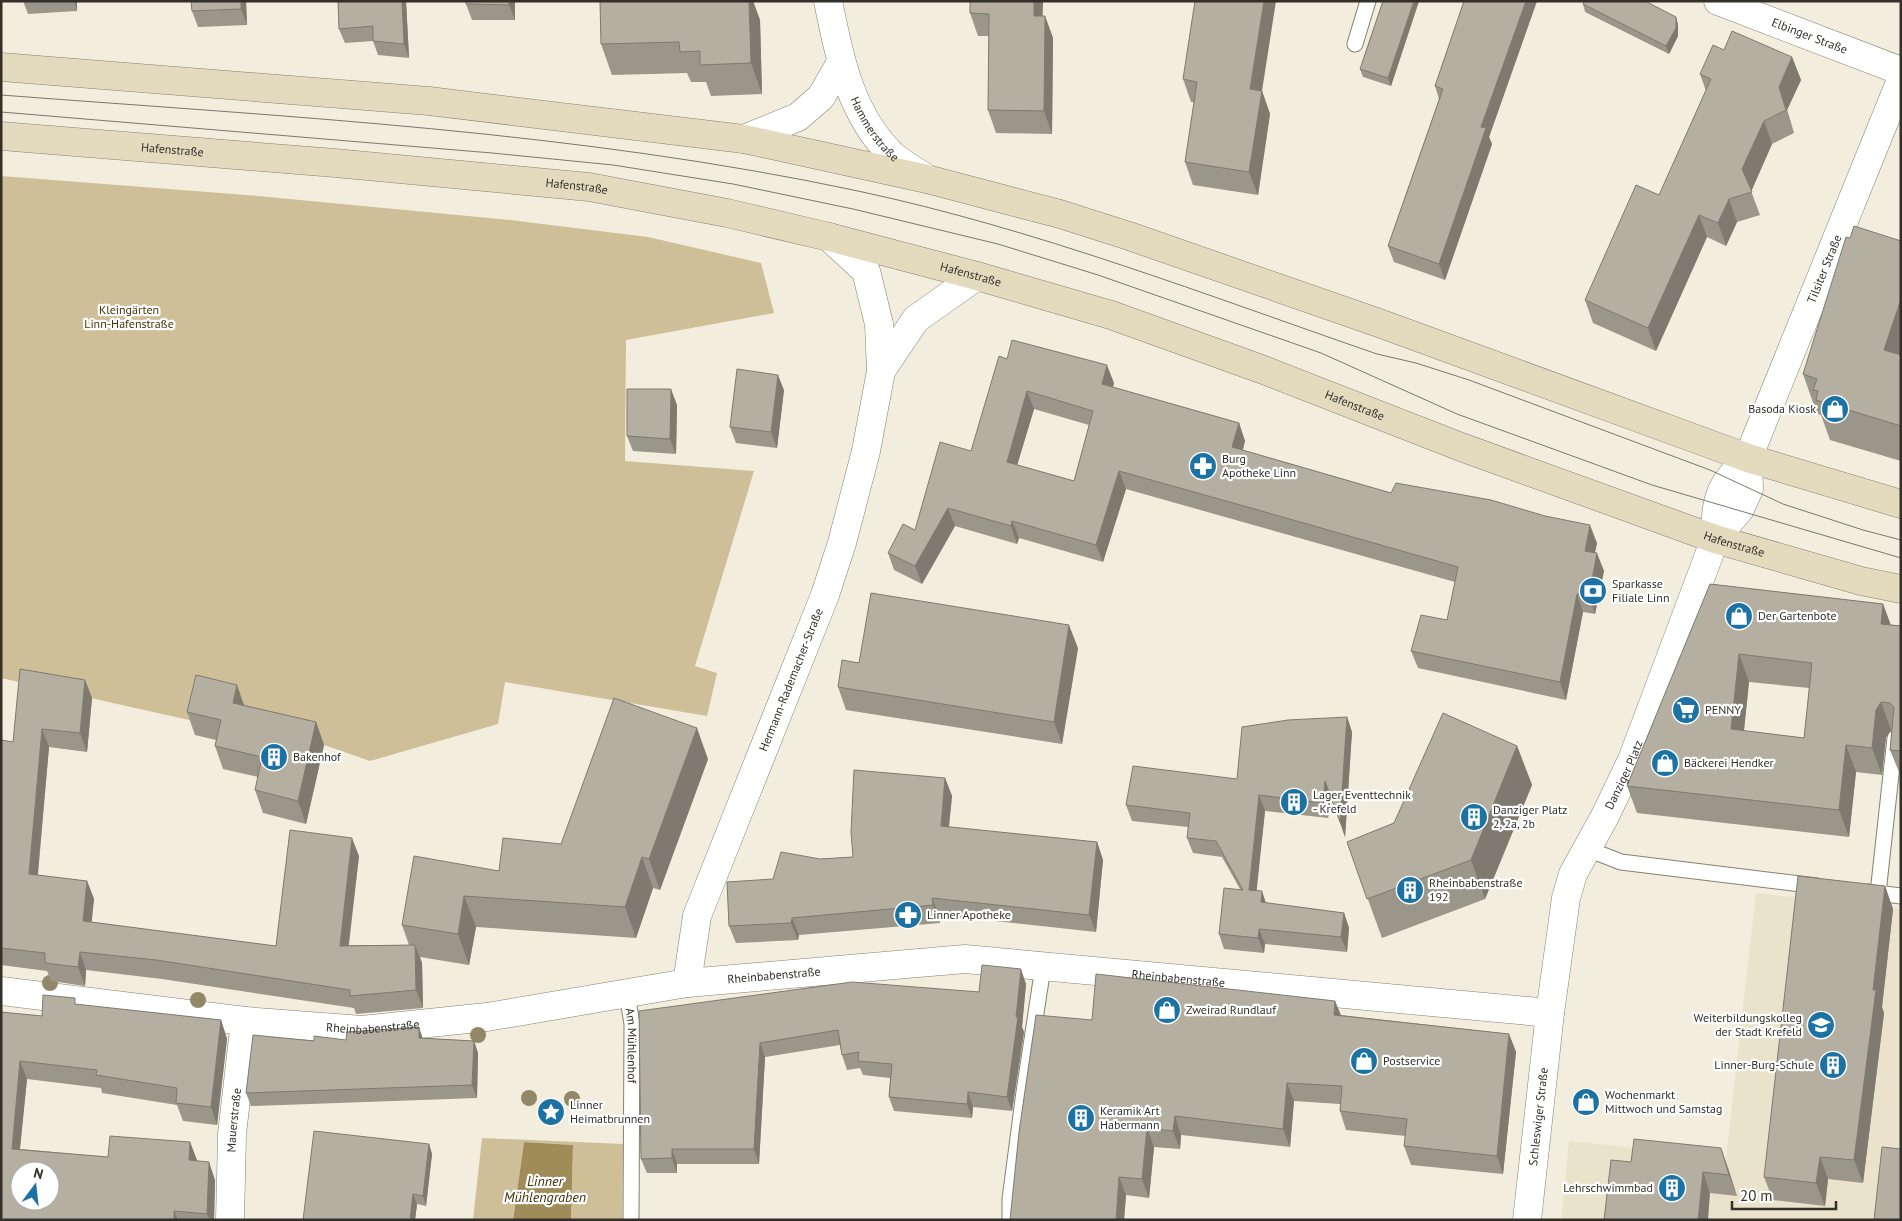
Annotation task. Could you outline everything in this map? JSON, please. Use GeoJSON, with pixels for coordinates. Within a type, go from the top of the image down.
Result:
{"type":"FeatureCollection","features":[{"type":"Feature","properties":{"kind":"main road"},"geometry":{"type":"LineString","coordinates":[[1,66],[429,101],[744,139],[927,179],[1060,214],[1129,236],[1379,323],[1748,458],[1901,504]]}},
{"type":"Feature","properties":{"kind":"main road","name":"Hafenstraße"},"geometry":{"type":"LineString","coordinates":[[1,136],[335,163],[589,187],[727,213],[829,237],[977,276],[1111,315],[1261,369],[1461,446],[1715,539],[1861,581],[1901,589]]}},
{"type":"Feature","properties":{"kind":"street","name":"Hammerstraße"},"geometry":{"type":"LineString","coordinates":[[828,1],[840,64],[864,121],[893,156],[927,179]]}},
{"type":"Feature","properties":{"kind":"street","name":"Elbinger Straße"},"geometry":{"type":"LineString","coordinates":[[1718,1],[1901,71]]}},
{"type":"Feature","properties":{"kind":"street"},"geometry":{"type":"LineString","coordinates":[[744,139],[798,117],[821,97],[840,64]]}},
{"type":"Feature","properties":{"kind":"street","name":"Tilsiter Straße"},"geometry":{"type":"LineString","coordinates":[[1748,458],[1901,80]]}},
{"type":"Feature","properties":{"kind":"street","name":"Hermann-Rademacher-Straße"},"geometry":{"type":"LineString","coordinates":[[687,983],[697,916],[825,595],[842,543],[866,450],[882,371],[879,324],[866,271],[829,237]]}},
{"type":"Feature","properties":{"kind":"street","name":"Hermann-Rademacher-Straße"},"geometry":{"type":"LineString","coordinates":[[882,371],[916,319],[977,276]]}},
{"type":"Feature","properties":{"kind":"street","name":"Danziger Platz"},"geometry":{"type":"LineString","coordinates":[[1550,1013],[1566,898],[1573,874],[1585,848],[1604,818],[1632,760],[1715,539],[1716,504],[1727,479],[1748,458]]}},
{"type":"Feature","properties":{"kind":"street","name":"Rheinbabenstraße"},"geometry":{"type":"LineString","coordinates":[[1,990],[245,1021],[362,1030],[487,1017],[687,983],[965,959],[1550,1013]]}},
{"type":"Feature","properties":{"kind":"street","name":"Schleswiger Straße"},"geometry":{"type":"LineString","coordinates":[[1527,1220],[1550,1013]]}},
{"type":"Feature","properties":{"kind":"street","name":"Mauerstraße"},"geometry":{"type":"LineString","coordinates":[[230,1220],[232,1134],[245,1021]]}},
{"type":"Feature","properties":{"kind":"lane"},"geometry":{"type":"LineString","coordinates":[[1355,44],[1368,1]]}},
{"type":"Feature","properties":{"kind":"lane"},"geometry":{"type":"LineString","coordinates":[[1878,893],[1895,738]]}},
{"type":"Feature","properties":{"kind":"lane"},"geometry":{"type":"LineString","coordinates":[[1585,848],[1621,862],[1829,887]]}},
{"type":"Feature","properties":{"kind":"lane"},"geometry":{"type":"LineString","coordinates":[[1849,890],[1901,896]]}},
{"type":"Feature","properties":{"kind":"lane"},"geometry":{"type":"LineString","coordinates":[[1010,1220],[1010,1200],[1024,1092],[1043,967]]}},
{"type":"Feature","properties":{"kind":"lane","name":"Am Mühlenhof"},"geometry":{"type":"LineString","coordinates":[[627,994],[632,1024],[631,1220]]}},
{"type":"Feature","properties":{"kind":"shaded area","name":"Weiterbildungskolleg der Stadt Krefeld"},"geometry":{"type":"Polygon","coordinates":[[[1756,893],[1901,909],[1901,1220],[1561,1220],[1569,1141],[1726,1158],[1756,893]]]}},
{"type":"Feature","properties":{"kind":"green space","name":"Kleingärten Linn-Hafenstraße"},"geometry":{"type":"Polygon","coordinates":[[[1,176],[258,196],[510,220],[648,237],[761,263],[774,313],[626,340],[625,461],[754,471],[695,666],[717,673],[707,716],[505,682],[498,724],[370,761],[324,745],[198,722],[1,678],[1,176]]]}},
{"type":"Feature","properties":{"kind":"green space"},"geometry":{"type":"Polygon","coordinates":[[[482,1138],[623,1144],[622,1220],[571,1220],[573,1145],[524,1142],[513,1220],[473,1220],[482,1138]]]}},
{"type":"Feature","properties":{"kind":"water","name":"Linner Mühlengraben"},"geometry":{"type":"Polygon","coordinates":[[[524,1142],[573,1145],[571,1220],[513,1220],[524,1142]]]}},
{"type":"Feature","properties":{"kind":"building"},"geometry":{"type":"Polygon","coordinates":[[[191,1],[241,1],[241,9],[192,11],[191,1]]]}},
{"type":"Feature","properties":{"kind":"building"},"geometry":{"type":"Polygon","coordinates":[[[338,1],[402,1],[404,44],[373,41],[373,26],[339,29],[338,1]]]}},
{"type":"Feature","properties":{"kind":"building"},"geometry":{"type":"Polygon","coordinates":[[[466,1],[509,1],[509,5],[466,4],[466,1]]]}},
{"type":"Feature","properties":{"kind":"building"},"geometry":{"type":"Polygon","coordinates":[[[600,1],[749,1],[751,63],[700,65],[700,51],[680,52],[679,42],[601,44],[600,1]]]}},
{"type":"Feature","properties":{"kind":"building"},"geometry":{"type":"Polygon","coordinates":[[[970,1],[1034,1],[1034,16],[1045,16],[1044,111],[988,110],[989,14],[970,13],[970,1]]]}},
{"type":"Feature","properties":{"kind":"building"},"geometry":{"type":"Polygon","coordinates":[[[1195,1],[1264,1],[1250,89],[1262,91],[1249,172],[1185,162],[1197,82],[1183,79],[1195,1]]]}},
{"type":"Feature","properties":{"kind":"building"},"geometry":{"type":"Polygon","coordinates":[[[1383,1],[1414,1],[1388,78],[1360,69],[1383,1]]]}},
{"type":"Feature","properties":{"kind":"building"},"geometry":{"type":"Polygon","coordinates":[[[1464,1],[1526,1],[1481,127],[1486,128],[1439,264],[1388,246],[1443,89],[1435,86],[1464,1]]]}},
{"type":"Feature","properties":{"kind":"building"},"geometry":{"type":"Polygon","coordinates":[[[1584,1],[1645,1],[1676,17],[1676,28],[1666,46],[1583,4],[1584,1]]]}},
{"type":"Feature","properties":{"kind":"building"},"geometry":{"type":"Polygon","coordinates":[[[1732,31],[1792,57],[1779,87],[1786,110],[1764,121],[1742,169],[1752,192],[1729,199],[1718,223],[1699,215],[1648,328],[1585,300],[1636,185],[1659,195],[1711,79],[1700,74],[1713,45],[1724,50],[1732,31]]]}},
{"type":"Feature","properties":{"kind":"building"},"geometry":{"type":"Polygon","coordinates":[[[1854,226],[1901,241],[1901,299],[1884,350],[1901,355],[1901,426],[1816,400],[1818,391],[1813,390],[1817,379],[1803,374],[1846,237],[1850,238],[1854,226]]]}},
{"type":"Feature","properties":{"kind":"building"},"geometry":{"type":"Polygon","coordinates":[[[1012,340],[1107,365],[1102,384],[1239,423],[1232,447],[1391,493],[1396,483],[1491,500],[1545,516],[1590,525],[1585,551],[1597,553],[1589,596],[1577,594],[1560,682],[1411,651],[1421,615],[1447,620],[1458,567],[1119,471],[1096,545],[1012,521],[1011,526],[948,508],[915,566],[888,553],[903,524],[915,530],[940,442],[971,451],[999,356],[1007,359],[1012,340]],[[1027,391],[1007,462],[1074,481],[1093,411],[1027,391]]]}},
{"type":"Feature","properties":{"kind":"building"},"geometry":{"type":"Polygon","coordinates":[[[737,369],[778,375],[771,432],[730,427],[737,369]]]}},
{"type":"Feature","properties":{"kind":"building"},"geometry":{"type":"Polygon","coordinates":[[[627,389],[671,389],[670,439],[627,436],[627,389]]]}},
{"type":"Feature","properties":{"kind":"building"},"geometry":{"type":"Polygon","coordinates":[[[1710,584],[1883,604],[1881,624],[1901,626],[1901,751],[1890,750],[1894,707],[1890,703],[1881,702],[1876,710],[1872,748],[1846,745],[1839,810],[1627,786],[1710,584]],[[1739,654],[1731,729],[1804,738],[1812,663],[1739,654]]]}},
{"type":"Feature","properties":{"kind":"building"},"geometry":{"type":"Polygon","coordinates":[[[871,593],[1069,625],[1054,722],[838,687],[842,660],[859,663],[871,593]]]}},
{"type":"Feature","properties":{"kind":"building"},"geometry":{"type":"Polygon","coordinates":[[[20,669],[85,680],[80,733],[42,729],[29,874],[87,881],[83,921],[276,946],[290,830],[352,838],[340,946],[415,945],[416,990],[350,996],[350,990],[156,960],[80,952],[78,967],[45,963],[45,953],[1,948],[1,740],[13,742],[20,669]]]}},
{"type":"Feature","properties":{"kind":"building","name":"Bakenhof"},"geometry":{"type":"Polygon","coordinates":[[[196,675],[237,685],[233,703],[316,722],[298,801],[255,790],[262,757],[215,746],[221,720],[187,712],[196,675]]]}},
{"type":"Feature","properties":{"kind":"building"},"geometry":{"type":"Polygon","coordinates":[[[614,698],[697,728],[649,859],[642,857],[625,907],[464,896],[458,934],[402,925],[414,856],[499,871],[503,838],[561,844],[614,698]]]}},
{"type":"Feature","properties":{"kind":"building"},"geometry":{"type":"Polygon","coordinates":[[[1443,713],[1517,746],[1471,860],[1367,899],[1347,842],[1394,823],[1443,713]]]}},
{"type":"Feature","properties":{"kind":"building"},"geometry":{"type":"Polygon","coordinates":[[[1347,717],[1340,822],[1325,781],[1323,803],[1259,795],[1249,890],[1262,891],[1261,902],[1344,913],[1341,937],[1259,929],[1258,938],[1219,934],[1224,888],[1243,890],[1216,841],[1187,838],[1190,813],[1126,805],[1133,766],[1237,779],[1242,727],[1288,720],[1347,717]]]}},
{"type":"Feature","properties":{"kind":"building"},"geometry":{"type":"Polygon","coordinates":[[[854,770],[945,778],[941,826],[1097,842],[1089,915],[932,898],[933,905],[792,918],[791,923],[729,926],[727,882],[773,879],[781,852],[820,859],[853,857],[851,832],[854,770]]]}},
{"type":"Feature","properties":{"kind":"building","name":"Linner-Burg-Schule"},"geometry":{"type":"Polygon","coordinates":[[[1798,876],[1885,886],[1873,990],[1876,990],[1854,1160],[1820,1157],[1816,1183],[1764,1177],[1798,876]]]}},
{"type":"Feature","properties":{"kind":"building"},"geometry":{"type":"Polygon","coordinates":[[[982,965],[1021,969],[1016,1017],[1018,1017],[1007,1097],[968,1092],[967,1104],[889,1097],[892,1064],[858,1061],[859,1052],[842,1055],[838,1030],[760,1043],[754,1149],[672,1149],[672,1158],[641,1159],[639,1011],[852,982],[979,992],[982,965]]]}},
{"type":"Feature","properties":{"kind":"building"},"geometry":{"type":"Polygon","coordinates":[[[1096,974],[1335,1001],[1334,1015],[1509,1034],[1497,1156],[1404,1146],[1407,1119],[1340,1111],[1342,1086],[1287,1083],[1283,1129],[1175,1116],[1173,1131],[1147,1128],[1142,1179],[1119,1177],[1116,1220],[1010,1220],[1019,1132],[1036,1015],[1092,1020],[1096,974]]]}},
{"type":"Feature","properties":{"kind":"building"},"geometry":{"type":"Polygon","coordinates":[[[43,995],[75,998],[75,1004],[221,1020],[211,1107],[176,1103],[177,1088],[96,1075],[97,1070],[20,1061],[12,1149],[108,1157],[110,1136],[190,1142],[189,1160],[209,1162],[207,1214],[174,1211],[174,1220],[1,1220],[1,1012],[42,1016],[43,995]]]}},
{"type":"Feature","properties":{"kind":"building"},"geometry":{"type":"Polygon","coordinates":[[[419,1027],[419,1038],[474,1041],[472,1085],[246,1093],[253,1035],[314,1041],[314,1036],[346,1040],[347,1032],[419,1027]]]}},
{"type":"Feature","properties":{"kind":"building"},"geometry":{"type":"Polygon","coordinates":[[[314,1131],[429,1144],[423,1196],[413,1194],[410,1220],[303,1220],[314,1131]]]}},
{"type":"Feature","properties":{"kind":"building"},"geometry":{"type":"Polygon","coordinates":[[[1634,1139],[1721,1148],[1729,1175],[1703,1172],[1698,1220],[1604,1220],[1611,1160],[1631,1162],[1634,1139]]]}},
{"type":"Feature","properties":{"kind":"building"},"geometry":{"type":"Polygon","coordinates":[[[1882,1147],[1901,1149],[1901,1220],[1874,1220],[1882,1147]]]}},
{"type":"Feature","properties":{"kind":"tram line"},"geometry":{"type":"LineString","coordinates":[[1,95],[324,119],[539,140],[752,171],[858,191],[924,206],[1055,244],[1377,354],[1416,363],[1469,380],[1710,470],[1783,504],[1863,530],[1901,540]]}},
{"type":"Feature","properties":{"kind":"tram line"},"geometry":{"type":"LineString","coordinates":[[1,112],[492,153],[613,165],[733,184],[853,209],[998,244],[1098,275],[1321,353],[1457,414],[1652,485],[1901,558]]}},
{"type":"Feature","properties":{"kind":"place","name":"Basoda Kiosk"},"geometry":{"type":"Point","coordinates":[1835,409]}},
{"type":"Feature","properties":{"kind":"place","name":"Burg Apotheke Linn"},"geometry":{"type":"Point","coordinates":[1203,466]}},
{"type":"Feature","properties":{"kind":"place","name":"Sparkasse Filiale Linn"},"geometry":{"type":"Point","coordinates":[1593,591]}},
{"type":"Feature","properties":{"kind":"place","name":"Der Gartenbote"},"geometry":{"type":"Point","coordinates":[1739,616]}},
{"type":"Feature","properties":{"kind":"place","name":"PENNY"},"geometry":{"type":"Point","coordinates":[1686,710]}},
{"type":"Feature","properties":{"kind":"place","name":"Bakenhof"},"geometry":{"type":"Point","coordinates":[274,757]}},
{"type":"Feature","properties":{"kind":"place","name":"Bäckerei Hendker"},"geometry":{"type":"Point","coordinates":[1665,763]}},
{"type":"Feature","properties":{"kind":"place","name":"Lager Eventtechnik - Krefeld"},"geometry":{"type":"Point","coordinates":[1294,802]}},
{"type":"Feature","properties":{"kind":"place","name":"Danziger Platz 2, 2a, 2b"},"geometry":{"type":"Point","coordinates":[1474,817]}},
{"type":"Feature","properties":{"kind":"place","name":"Rheinbabenstraße 192"},"geometry":{"type":"Point","coordinates":[1410,890]}},
{"type":"Feature","properties":{"kind":"place","name":"Linner Apotheke"},"geometry":{"type":"Point","coordinates":[908,915]}},
{"type":"Feature","properties":{"kind":"place","name":"Zweirad Rundlauf"},"geometry":{"type":"Point","coordinates":[1167,1010]}},
{"type":"Feature","properties":{"kind":"place","name":"Weiterbildungskolleg der Stadt Krefeld"},"geometry":{"type":"Point","coordinates":[1821,1025]}},
{"type":"Feature","properties":{"kind":"place","name":"Postservice"},"geometry":{"type":"Point","coordinates":[1364,1061]}},
{"type":"Feature","properties":{"kind":"place","name":"Linner-Burg-Schule"},"geometry":{"type":"Point","coordinates":[1833,1065]}},
{"type":"Feature","properties":{"kind":"place","name":"Wochenmarkt Mittwoch und Samstag"},"geometry":{"type":"Point","coordinates":[1586,1102]}},
{"type":"Feature","properties":{"kind":"place","name":"Linner Heimatbrunnen"},"geometry":{"type":"Point","coordinates":[551,1112]}},
{"type":"Feature","properties":{"kind":"place","name":"Keramik Art Habermann"},"geometry":{"type":"Point","coordinates":[1081,1118]}},
{"type":"Feature","properties":{"kind":"place","name":"Lehrschwimmbad"},"geometry":{"type":"Point","coordinates":[1672,1188]}}]}
